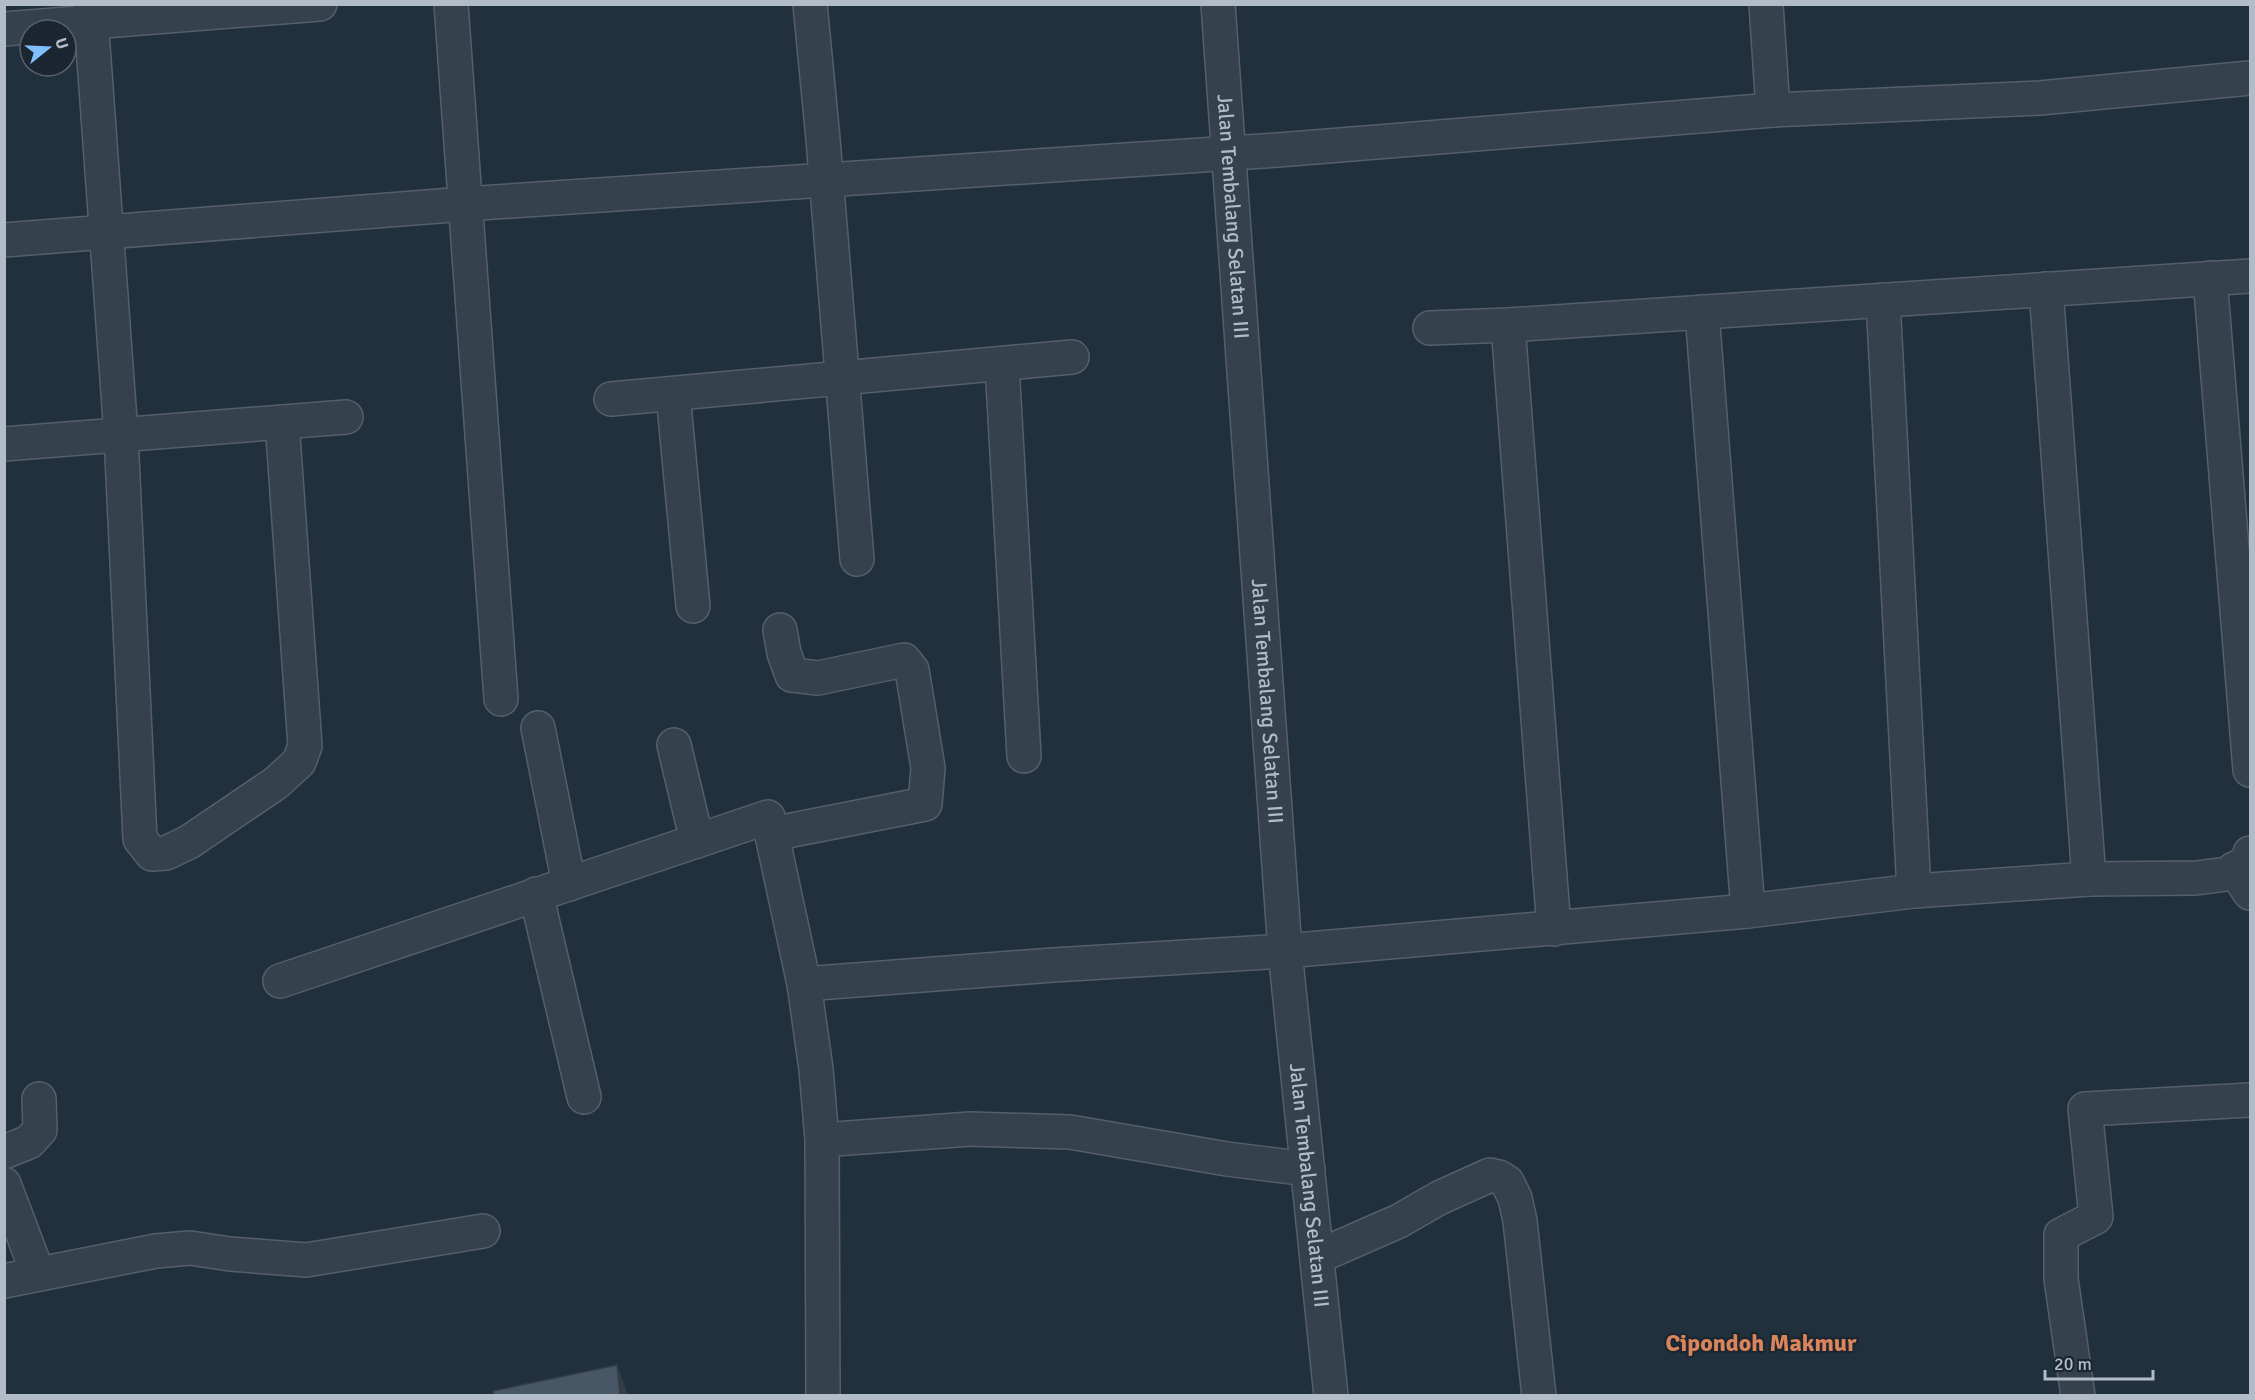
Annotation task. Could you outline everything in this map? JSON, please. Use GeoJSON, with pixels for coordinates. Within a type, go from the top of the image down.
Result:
{"type":"FeatureCollection","features":[{"type":"Feature","properties":{"kind":"street"},"geometry":{"type":"LineString","coordinates":[[4,29],[91,13],[320,4]]}},
{"type":"Feature","properties":{"kind":"street"},"geometry":{"type":"LineString","coordinates":[[451,4],[501,699]]}},
{"type":"Feature","properties":{"kind":"street"},"geometry":{"type":"LineString","coordinates":[[810,4],[857,559]]}},
{"type":"Feature","properties":{"kind":"street","name":"Jalan Tembalang Selatan III"},"geometry":{"type":"LineString","coordinates":[[1218,4],[1285,951],[1331,1395]]}},
{"type":"Feature","properties":{"kind":"street"},"geometry":{"type":"LineString","coordinates":[[1766,4],[1773,110]]}},
{"type":"Feature","properties":{"kind":"street"},"geometry":{"type":"LineString","coordinates":[[91,13],[121,435],[140,839],[152,854],[166,854],[189,842],[276,783],[299,762],[305,746],[282,422]]}},
{"type":"Feature","properties":{"kind":"street"},"geometry":{"type":"LineString","coordinates":[[4,240],[465,204],[1228,153],[1773,110],[2040,98],[2250,78]]}},
{"type":"Feature","properties":{"kind":"street"},"geometry":{"type":"LineString","coordinates":[[1430,328],[1508,325],[2250,276]]}},
{"type":"Feature","properties":{"kind":"street"},"geometry":{"type":"LineString","coordinates":[[2210,278],[2250,770]]}},
{"type":"Feature","properties":{"kind":"street"},"geometry":{"type":"LineString","coordinates":[[2046,289],[2089,879]]}},
{"type":"Feature","properties":{"kind":"street"},"geometry":{"type":"LineString","coordinates":[[1884,300],[1914,891]]}},
{"type":"Feature","properties":{"kind":"street"},"geometry":{"type":"LineString","coordinates":[[1702,312],[1748,911]]}},
{"type":"Feature","properties":{"kind":"street"},"geometry":{"type":"LineString","coordinates":[[1508,325],[1554,929]]}},
{"type":"Feature","properties":{"kind":"street"},"geometry":{"type":"LineString","coordinates":[[611,399],[1072,357]]}},
{"type":"Feature","properties":{"kind":"street"},"geometry":{"type":"LineString","coordinates":[[1002,364],[1024,756]]}},
{"type":"Feature","properties":{"kind":"street"},"geometry":{"type":"LineString","coordinates":[[673,394],[693,606]]}},
{"type":"Feature","properties":{"kind":"street"},"geometry":{"type":"LineString","coordinates":[[4,444],[346,417]]}},
{"type":"Feature","properties":{"kind":"street"},"geometry":{"type":"LineString","coordinates":[[772,834],[925,804],[928,768],[912,670],[904,660],[818,678],[792,675],[784,653],[780,630]]}},
{"type":"Feature","properties":{"kind":"street"},"geometry":{"type":"LineString","coordinates":[[538,728],[569,884]]}},
{"type":"Feature","properties":{"kind":"street"},"geometry":{"type":"LineString","coordinates":[[674,745],[697,841]]}},
{"type":"Feature","properties":{"kind":"street"},"geometry":{"type":"LineString","coordinates":[[280,981],[768,817],[804,984],[816,1069],[822,1140],[823,1395]]}},
{"type":"Feature","properties":{"kind":"street"},"geometry":{"type":"LineString","coordinates":[[804,984],[1053,965],[1285,951],[1554,929],[1748,911],[1914,891],[2089,879],[2196,878],[2245,872]]}},
{"type":"Feature","properties":{"kind":"street"},"geometry":{"type":"LineString","coordinates":[[537,894],[584,1096]]}},
{"type":"Feature","properties":{"kind":"street"},"geometry":{"type":"LineString","coordinates":[[4,1152],[29,1142],[39,1130],[39,1099]]}},
{"type":"Feature","properties":{"kind":"street"},"geometry":{"type":"LineString","coordinates":[[2078,1395],[2061,1279],[2061,1235],[2096,1217],[2085,1109],[2250,1100]]}},
{"type":"Feature","properties":{"kind":"street"},"geometry":{"type":"LineString","coordinates":[[822,1140],[970,1129],[1070,1132],[1227,1159],[1308,1169]]}},
{"type":"Feature","properties":{"kind":"street"},"geometry":{"type":"LineString","coordinates":[[1317,1257],[1399,1221],[1439,1198],[1490,1175],[1499,1177],[1507,1182],[1515,1198],[1520,1221],[1539,1395]]}},
{"type":"Feature","properties":{"kind":"street"},"geometry":{"type":"LineString","coordinates":[[4,1185],[38,1274]]}},
{"type":"Feature","properties":{"kind":"street"},"geometry":{"type":"LineString","coordinates":[[4,1281],[156,1251],[190,1248],[230,1254],[306,1260],[483,1231]]}},
{"type":"Feature","properties":{"kind":"building"},"geometry":{"type":"Polygon","coordinates":[[[617,1365],[620,1395],[494,1395],[493,1391],[617,1365]]]}},
{"type":"Feature","properties":{"kind":"district","name":"Cipondoh Makmur"},"geometry":{"type":"Point","coordinates":[1761,1343]}}]}
